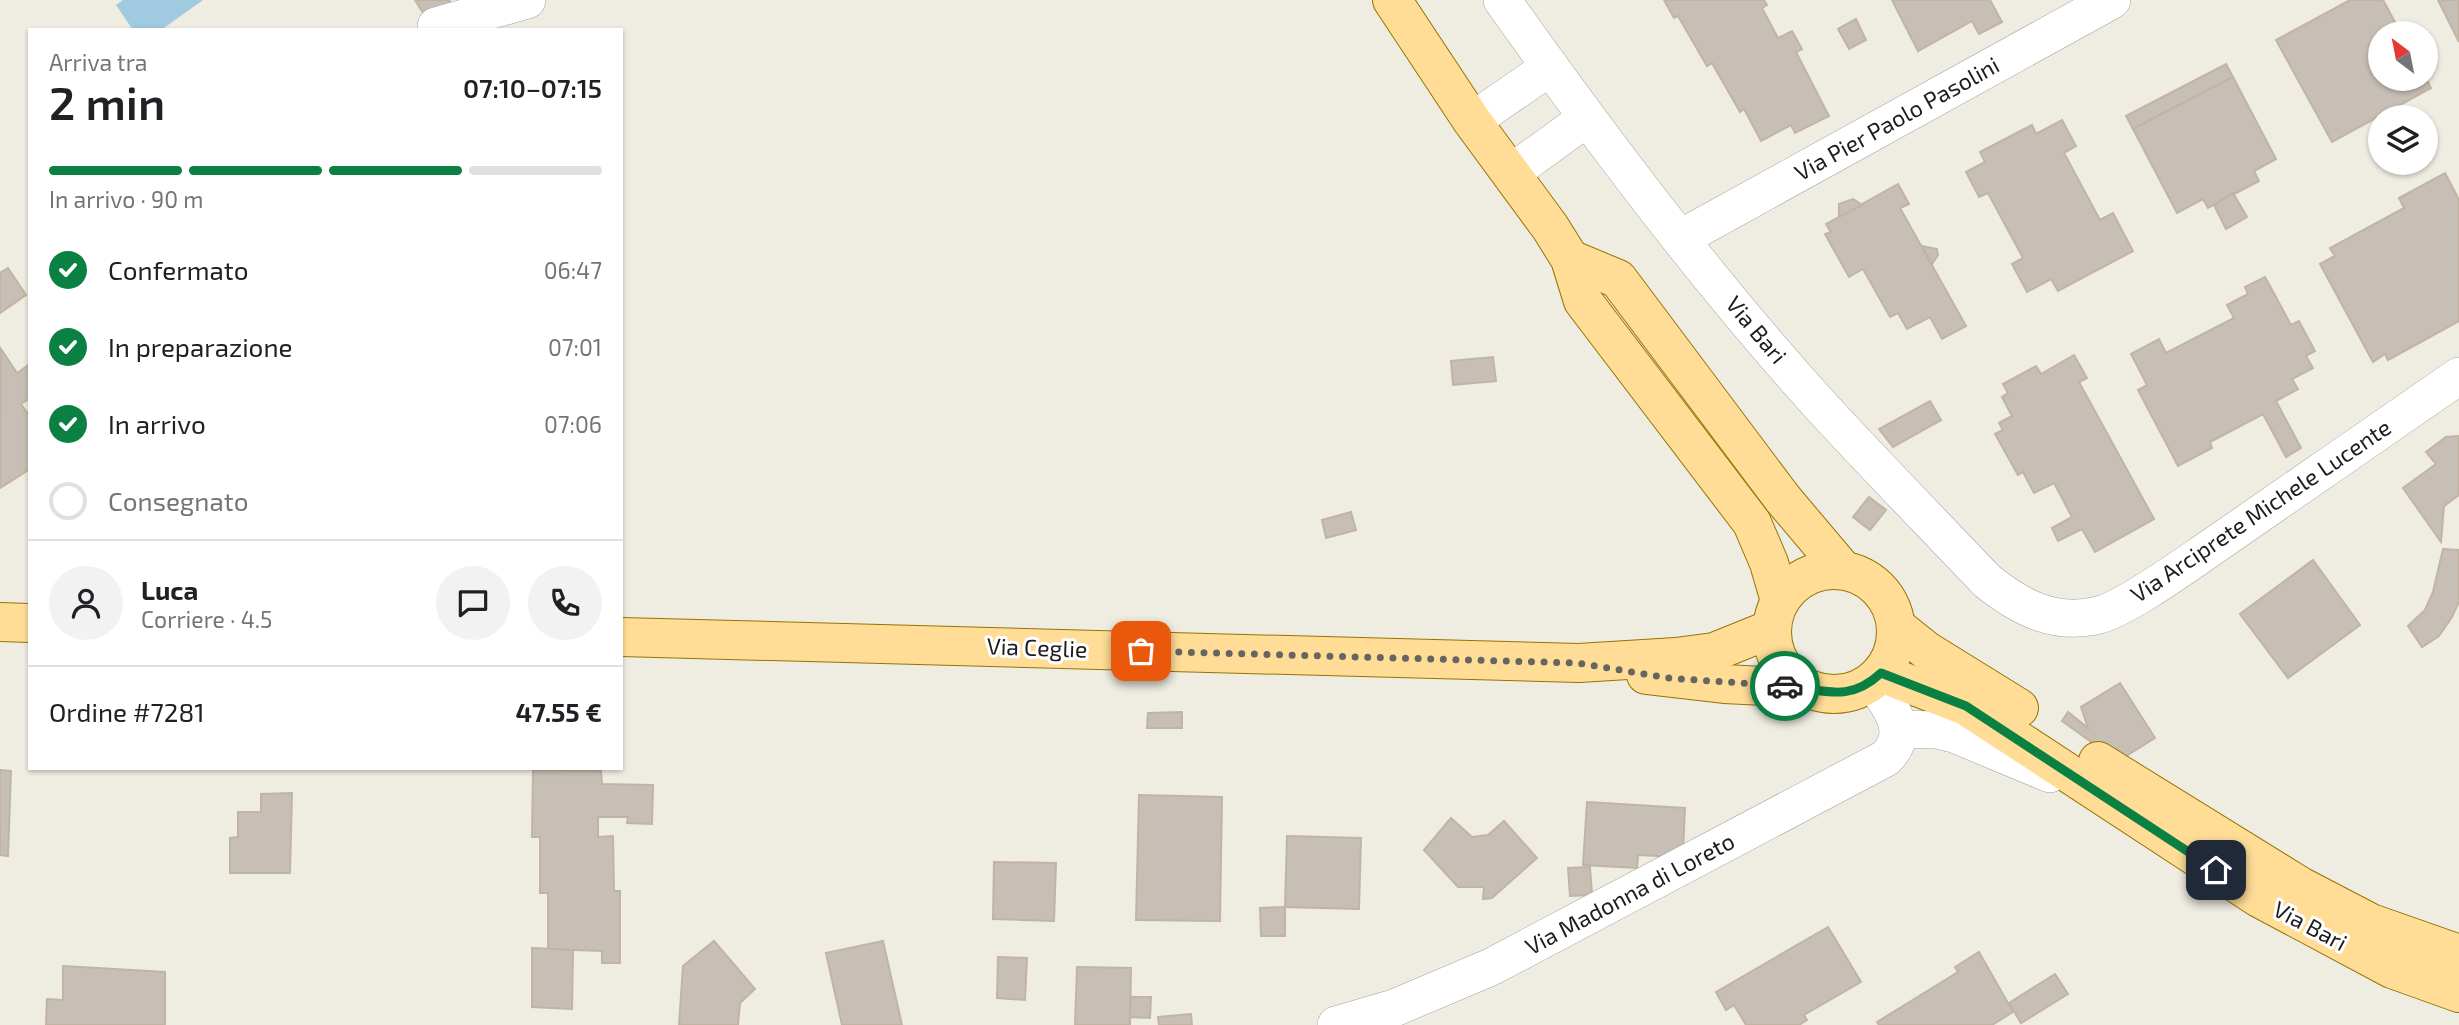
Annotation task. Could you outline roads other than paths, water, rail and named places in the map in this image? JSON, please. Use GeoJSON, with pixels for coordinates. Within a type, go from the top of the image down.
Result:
{"type":"FeatureCollection","features":[{"type":"Feature","properties":{"kind":"main road"},"geometry":{"type":"LineString","coordinates":[[1392,0],[1472,121],[1570,259],[1583,301],[1752,523],[1769,563],[1776,615],[1774,647],[1780,663],[1791,677],[1806,688],[1827,694],[1848,692],[1876,677],[1890,659],[1895,643],[1896,627],[1891,606],[1880,589],[1863,576],[1843,570],[1824,570],[1791,586],[1776,615]]}},
{"type":"Feature","properties":{"kind":"main road"},"geometry":{"type":"LineString","coordinates":[[1570,259],[1618,279],[1783,499],[1843,570]]}},
{"type":"Feature","properties":{"kind":"main road","name":"Via Ceglie"},"geometry":{"type":"LineString","coordinates":[[623,637],[1578,663],[1714,652],[1776,615]]}},
{"type":"Feature","properties":{"kind":"main road"},"geometry":{"type":"LineString","coordinates":[[0,622],[28,623]]}},
{"type":"Feature","properties":{"kind":"main road","name":"Via Bari"},"geometry":{"type":"LineString","coordinates":[[1896,627],[1927,652],[2300,886],[2371,923],[2459,954]]}},
{"type":"Feature","properties":{"kind":"main road","name":"Via Ceglie"},"geometry":{"type":"LineString","coordinates":[[1578,663],[1668,678],[1806,688]]}},
{"type":"Feature","properties":{"kind":"main road","name":"Via Bari"},"geometry":{"type":"LineString","coordinates":[[1876,677],[1966,706],[2259,898],[2392,969],[2459,993]]}},
{"type":"Feature","properties":{"kind":"street"},"geometry":{"type":"LineString","coordinates":[[436,26],[527,0]]}},
{"type":"Feature","properties":{"kind":"street","name":"Via Bari"},"geometry":{"type":"LineString","coordinates":[[1502,0],[1587,118],[1681,238],[1818,403],[1987,581],[2011,600],[2052,617]]}},
{"type":"Feature","properties":{"kind":"street","name":"Via Pier Paolo Pasolini"},"geometry":{"type":"LineString","coordinates":[[1681,238],[2112,0]]}},
{"type":"Feature","properties":{"kind":"street"},"geometry":{"type":"LineString","coordinates":[[1472,121],[1550,67]]}},
{"type":"Feature","properties":{"kind":"street"},"geometry":{"type":"LineString","coordinates":[[1511,173],[1587,118]]}},
{"type":"Feature","properties":{"kind":"street","name":"Via Arciprete Michele Lucente"},"geometry":{"type":"LineString","coordinates":[[2052,617],[2101,615],[2129,601],[2459,376]]}},
{"type":"Feature","properties":{"kind":"street"},"geometry":{"type":"LineString","coordinates":[[1876,677],[1899,729],[1937,730],[1954,734],[2109,799]]}},
{"type":"Feature","properties":{"kind":"street","name":"Via Madonna di Loreto"},"geometry":{"type":"LineString","coordinates":[[1336,1025],[1394,1008],[1491,967],[1806,802],[1886,758],[1895,749],[1899,729]]}},
{"type":"Feature","properties":{"kind":"water"},"geometry":{"type":"Polygon","coordinates":[[[123,0],[203,0],[164,28],[132,28],[116,5],[123,0]]]}}]}
